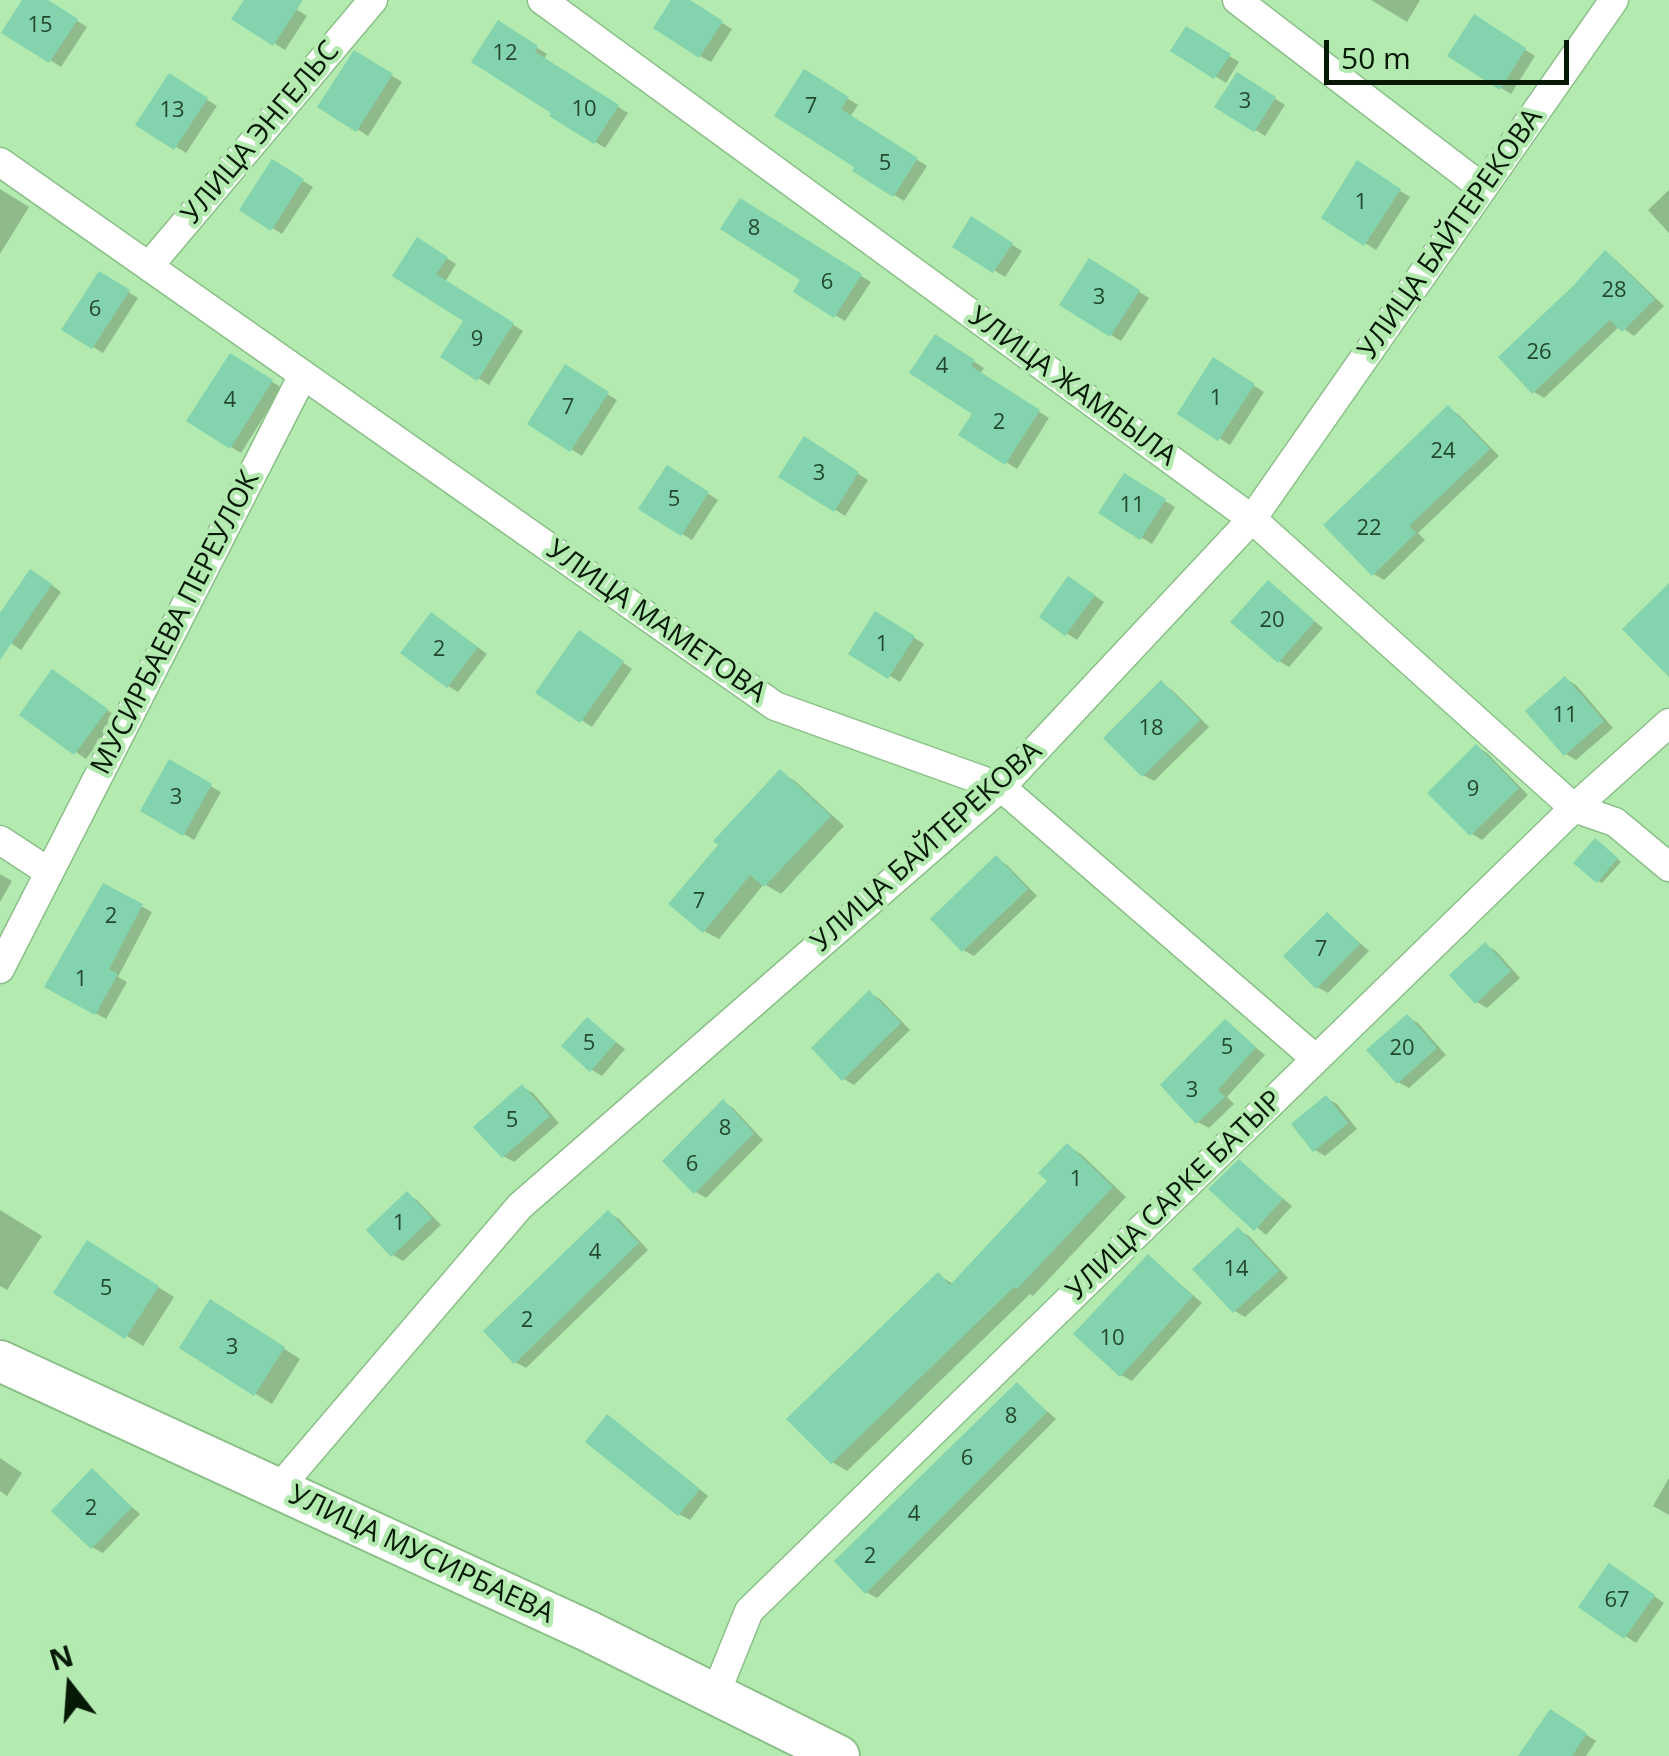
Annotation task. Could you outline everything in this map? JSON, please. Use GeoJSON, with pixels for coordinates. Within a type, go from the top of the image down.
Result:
{"type":"FeatureCollection","features":[{"type":"Feature","properties":{"kind":"street","name":"УЛИЦА ЭНГЕЛЬС"},"geometry":{"type":"LineString","coordinates":[[149,266],[372,0]]}},
{"type":"Feature","properties":{"kind":"street","name":"УЛИЦА ЖАМБЫЛА"},"geometry":{"type":"LineString","coordinates":[[542,0],[1252,519],[1574,808]]}},
{"type":"Feature","properties":{"kind":"street"},"geometry":{"type":"LineString","coordinates":[[1237,0],[1484,188]]}},
{"type":"Feature","properties":{"kind":"street","name":"УЛИЦА БАЙТЕРЕКОВА"},"geometry":{"type":"LineString","coordinates":[[278,1489],[520,1206],[1001,786],[1252,519],[1614,0]]}},
{"type":"Feature","properties":{"kind":"street","name":"УЛИЦА МАМЕТОВА"},"geometry":{"type":"LineString","coordinates":[[0,162],[775,706],[1001,786],[1316,1059]]}},
{"type":"Feature","properties":{"kind":"street","name":"МУСИРБАЕВА ПЕРЕУЛОК"},"geometry":{"type":"LineString","coordinates":[[0,969],[303,374]]}},
{"type":"Feature","properties":{"kind":"street","name":"УЛИЦА САРКЕ БАТЫР"},"geometry":{"type":"LineString","coordinates":[[716,1695],[749,1611],[1574,808],[1669,723]]}},
{"type":"Feature","properties":{"kind":"street"},"geometry":{"type":"LineString","coordinates":[[1574,808],[1615,822],[1669,868]]}},
{"type":"Feature","properties":{"kind":"street"},"geometry":{"type":"LineString","coordinates":[[0,840],[50,872]]}},
{"type":"Feature","properties":{"kind":"street","name":"УЛИЦА МУСИРБАЕВА"},"geometry":{"type":"LineString","coordinates":[[0,1361],[590,1632],[839,1756]]}},
{"type":"Feature","properties":{"kind":"building"},"geometry":{"type":"Polygon","coordinates":[[[22,0],[48,0],[78,19],[49,63],[1,33],[22,0]]]}},
{"type":"Feature","properties":{"kind":"building"},"geometry":{"type":"Polygon","coordinates":[[[244,0],[303,0],[273,46],[231,19],[244,0]]]}},
{"type":"Feature","properties":{"kind":"building"},"geometry":{"type":"Polygon","coordinates":[[[671,0],[690,0],[723,21],[699,58],[653,28],[671,0]]]}},
{"type":"Feature","properties":{"kind":"building"},"geometry":{"type":"Polygon","coordinates":[[[1474,14],[1526,48],[1500,90],[1447,56],[1474,14]]]}},
{"type":"Feature","properties":{"kind":"building"},"geometry":{"type":"Polygon","coordinates":[[[498,20],[538,46],[535,52],[619,105],[594,144],[471,62],[498,20]]]}},
{"type":"Feature","properties":{"kind":"building"},"geometry":{"type":"Polygon","coordinates":[[[1186,26],[1231,54],[1214,79],[1170,51],[1186,26]]]}},
{"type":"Feature","properties":{"kind":"building"},"geometry":{"type":"Polygon","coordinates":[[[354,50],[393,74],[356,132],[317,107],[354,50]]]}},
{"type":"Feature","properties":{"kind":"building"},"geometry":{"type":"Polygon","coordinates":[[[804,69],[849,97],[841,109],[918,158],[893,197],[774,116],[804,69]]]}},
{"type":"Feature","properties":{"kind":"building"},"geometry":{"type":"Polygon","coordinates":[[[1237,72],[1276,97],[1254,132],[1214,107],[1237,72]]]}},
{"type":"Feature","properties":{"kind":"building"},"geometry":{"type":"Polygon","coordinates":[[[169,73],[208,98],[174,150],[135,125],[169,73]]]}},
{"type":"Feature","properties":{"kind":"building"},"geometry":{"type":"Polygon","coordinates":[[[272,159],[304,179],[271,231],[239,210],[272,159]]]}},
{"type":"Feature","properties":{"kind":"building"},"geometry":{"type":"Polygon","coordinates":[[[1357,160],[1401,189],[1364,246],[1321,218],[1357,160]]]}},
{"type":"Feature","properties":{"kind":"building"},"geometry":{"type":"Polygon","coordinates":[[[740,198],[862,274],[834,318],[793,292],[800,280],[720,229],[740,198]]]}},
{"type":"Feature","properties":{"kind":"building"},"geometry":{"type":"Polygon","coordinates":[[[971,216],[1013,243],[993,273],[952,247],[971,216]]]}},
{"type":"Feature","properties":{"kind":"building"},"geometry":{"type":"Polygon","coordinates":[[[417,237],[448,257],[436,274],[514,323],[477,381],[440,357],[463,321],[392,276],[417,237]]]}},
{"type":"Feature","properties":{"kind":"building"},"geometry":{"type":"Polygon","coordinates":[[[1605,250],[1655,299],[1622,332],[1610,320],[1532,394],[1498,357],[1605,250]]]}},
{"type":"Feature","properties":{"kind":"building"},"geometry":{"type":"Polygon","coordinates":[[[1089,258],[1140,290],[1110,337],[1059,305],[1089,258]]]}},
{"type":"Feature","properties":{"kind":"building"},"geometry":{"type":"Polygon","coordinates":[[[99,271],[130,290],[92,349],[61,330],[99,271]]]}},
{"type":"Feature","properties":{"kind":"building"},"geometry":{"type":"Polygon","coordinates":[[[935,334],[975,360],[971,366],[1040,410],[1005,465],[958,435],[972,414],[909,373],[935,334]]]}},
{"type":"Feature","properties":{"kind":"building"},"geometry":{"type":"Polygon","coordinates":[[[230,353],[273,380],[230,449],[186,421],[230,353]]]}},
{"type":"Feature","properties":{"kind":"building"},"geometry":{"type":"Polygon","coordinates":[[[1213,357],[1255,384],[1218,441],[1177,414],[1213,357]]]}},
{"type":"Feature","properties":{"kind":"building"},"geometry":{"type":"Polygon","coordinates":[[[565,364],[609,392],[570,452],[527,424],[565,364]]]}},
{"type":"Feature","properties":{"kind":"building"},"geometry":{"type":"Polygon","coordinates":[[[1448,405],[1490,449],[1409,526],[1416,533],[1372,576],[1323,525],[1448,405]]]}},
{"type":"Feature","properties":{"kind":"building"},"geometry":{"type":"Polygon","coordinates":[[[804,436],[859,472],[834,512],[778,477],[804,436]]]}},
{"type":"Feature","properties":{"kind":"building"},"geometry":{"type":"Polygon","coordinates":[[[667,465],[709,492],[681,536],[638,509],[667,465]]]}},
{"type":"Feature","properties":{"kind":"building"},"geometry":{"type":"Polygon","coordinates":[[[1124,473],[1166,499],[1140,540],[1098,513],[1124,473]]]}},
{"type":"Feature","properties":{"kind":"building"},"geometry":{"type":"Polygon","coordinates":[[[30,569],[52,584],[0,660],[0,613],[30,569]]]}},
{"type":"Feature","properties":{"kind":"building"},"geometry":{"type":"Polygon","coordinates":[[[1068,576],[1095,595],[1065,636],[1039,617],[1068,576]]]}},
{"type":"Feature","properties":{"kind":"building"},"geometry":{"type":"Polygon","coordinates":[[[1268,580],[1315,621],[1278,663],[1230,622],[1268,580]]]}},
{"type":"Feature","properties":{"kind":"building"},"geometry":{"type":"Polygon","coordinates":[[[1669,583],[1669,677],[1622,629],[1669,583]]]}},
{"type":"Feature","properties":{"kind":"building"},"geometry":{"type":"Polygon","coordinates":[[[875,611],[915,636],[888,679],[848,654],[875,611]]]}},
{"type":"Feature","properties":{"kind":"building"},"geometry":{"type":"Polygon","coordinates":[[[431,612],[478,647],[447,688],[400,653],[431,612]]]}},
{"type":"Feature","properties":{"kind":"building"},"geometry":{"type":"Polygon","coordinates":[[[579,630],[624,661],[580,723],[535,693],[579,630]]]}},
{"type":"Feature","properties":{"kind":"building"},"geometry":{"type":"Polygon","coordinates":[[[52,669],[108,709],[74,755],[19,715],[52,669]]]}},
{"type":"Feature","properties":{"kind":"building"},"geometry":{"type":"Polygon","coordinates":[[[1565,676],[1604,721],[1564,756],[1525,711],[1565,676]]]}},
{"type":"Feature","properties":{"kind":"building"},"geometry":{"type":"Polygon","coordinates":[[[1161,680],[1200,720],[1142,777],[1103,738],[1161,680]]]}},
{"type":"Feature","properties":{"kind":"building"},"geometry":{"type":"Polygon","coordinates":[[[1476,744],[1519,788],[1470,836],[1427,793],[1476,744]]]}},
{"type":"Feature","properties":{"kind":"building"},"geometry":{"type":"Polygon","coordinates":[[[169,759],[212,784],[183,836],[140,811],[169,759]]]}},
{"type":"Feature","properties":{"kind":"building"},"geometry":{"type":"Polygon","coordinates":[[[780,769],[831,816],[764,887],[750,875],[703,933],[668,904],[718,845],[713,841],[780,769]]]}},
{"type":"Feature","properties":{"kind":"building"},"geometry":{"type":"Polygon","coordinates":[[[1595,838],[1618,858],[1597,883],[1573,863],[1595,838]]]}},
{"type":"Feature","properties":{"kind":"building"},"geometry":{"type":"Polygon","coordinates":[[[996,855],[1028,889],[962,952],[930,919],[996,855]]]}},
{"type":"Feature","properties":{"kind":"building"},"geometry":{"type":"Polygon","coordinates":[[[103,883],[143,904],[109,969],[118,974],[95,1015],[44,987],[103,883]]]}},
{"type":"Feature","properties":{"kind":"building"},"geometry":{"type":"Polygon","coordinates":[[[1327,912],[1360,944],[1316,989],[1283,956],[1327,912]]]}},
{"type":"Feature","properties":{"kind":"building"},"geometry":{"type":"Polygon","coordinates":[[[1485,942],[1511,971],[1475,1004],[1449,975],[1485,942]]]}},
{"type":"Feature","properties":{"kind":"building"},"geometry":{"type":"Polygon","coordinates":[[[869,990],[901,1023],[842,1081],[811,1048],[869,990]]]}},
{"type":"Feature","properties":{"kind":"building"},"geometry":{"type":"Polygon","coordinates":[[[1407,1014],[1437,1048],[1397,1084],[1366,1050],[1407,1014]]]}},
{"type":"Feature","properties":{"kind":"building"},"geometry":{"type":"Polygon","coordinates":[[[587,1017],[616,1042],[590,1072],[561,1046],[587,1017]]]}},
{"type":"Feature","properties":{"kind":"building"},"geometry":{"type":"Polygon","coordinates":[[[1225,1019],[1256,1047],[1218,1090],[1225,1097],[1196,1124],[1160,1085],[1225,1019]]]}},
{"type":"Feature","properties":{"kind":"building"},"geometry":{"type":"Polygon","coordinates":[[[522,1084],[550,1116],[502,1158],[473,1127],[522,1084]]]}},
{"type":"Feature","properties":{"kind":"building"},"geometry":{"type":"Polygon","coordinates":[[[1326,1095],[1348,1123],[1313,1152],[1291,1124],[1326,1095]]]}},
{"type":"Feature","properties":{"kind":"building"},"geometry":{"type":"Polygon","coordinates":[[[723,1099],[754,1133],[694,1194],[662,1161],[723,1099]]]}},
{"type":"Feature","properties":{"kind":"building"},"geometry":{"type":"Polygon","coordinates":[[[1067,1143],[1113,1187],[1017,1289],[1014,1287],[831,1464],[786,1419],[938,1272],[950,1285],[1047,1181],[1038,1173],[1067,1143]]]}},
{"type":"Feature","properties":{"kind":"building"},"geometry":{"type":"Polygon","coordinates":[[[1239,1159],[1283,1199],[1254,1231],[1208,1189],[1239,1159]]]}},
{"type":"Feature","properties":{"kind":"building"},"geometry":{"type":"Polygon","coordinates":[[[407,1191],[432,1218],[391,1257],[366,1230],[407,1191]]]}},
{"type":"Feature","properties":{"kind":"building"},"geometry":{"type":"Polygon","coordinates":[[[608,1210],[639,1243],[514,1364],[483,1331],[608,1210]]]}},
{"type":"Feature","properties":{"kind":"building"},"geometry":{"type":"Polygon","coordinates":[[[1238,1227],[1279,1271],[1233,1313],[1192,1269],[1238,1227]]]}},
{"type":"Feature","properties":{"kind":"building"},"geometry":{"type":"Polygon","coordinates":[[[87,1240],[159,1286],[125,1339],[53,1293],[87,1240]]]}},
{"type":"Feature","properties":{"kind":"building"},"geometry":{"type":"Polygon","coordinates":[[[1148,1254],[1193,1296],[1120,1377],[1073,1334],[1148,1254]]]}},
{"type":"Feature","properties":{"kind":"building"},"geometry":{"type":"Polygon","coordinates":[[[210,1299],[285,1347],[254,1396],[179,1348],[210,1299]]]}},
{"type":"Feature","properties":{"kind":"building"},"geometry":{"type":"Polygon","coordinates":[[[1017,1382],[1047,1412],[865,1594],[834,1561],[1017,1382]]]}},
{"type":"Feature","properties":{"kind":"building"},"geometry":{"type":"Polygon","coordinates":[[[607,1414],[700,1489],[678,1516],[585,1442],[607,1414]]]}},
{"type":"Feature","properties":{"kind":"building"},"geometry":{"type":"Polygon","coordinates":[[[92,1468],[132,1507],[91,1549],[51,1511],[92,1468]]]}},
{"type":"Feature","properties":{"kind":"building"},"geometry":{"type":"Polygon","coordinates":[[[1609,1563],[1655,1595],[1624,1639],[1578,1607],[1609,1563]]]}},
{"type":"Feature","properties":{"kind":"building"},"geometry":{"type":"Polygon","coordinates":[[[1550,1709],[1587,1733],[1572,1756],[1518,1756],[1550,1709]]]}}]}
